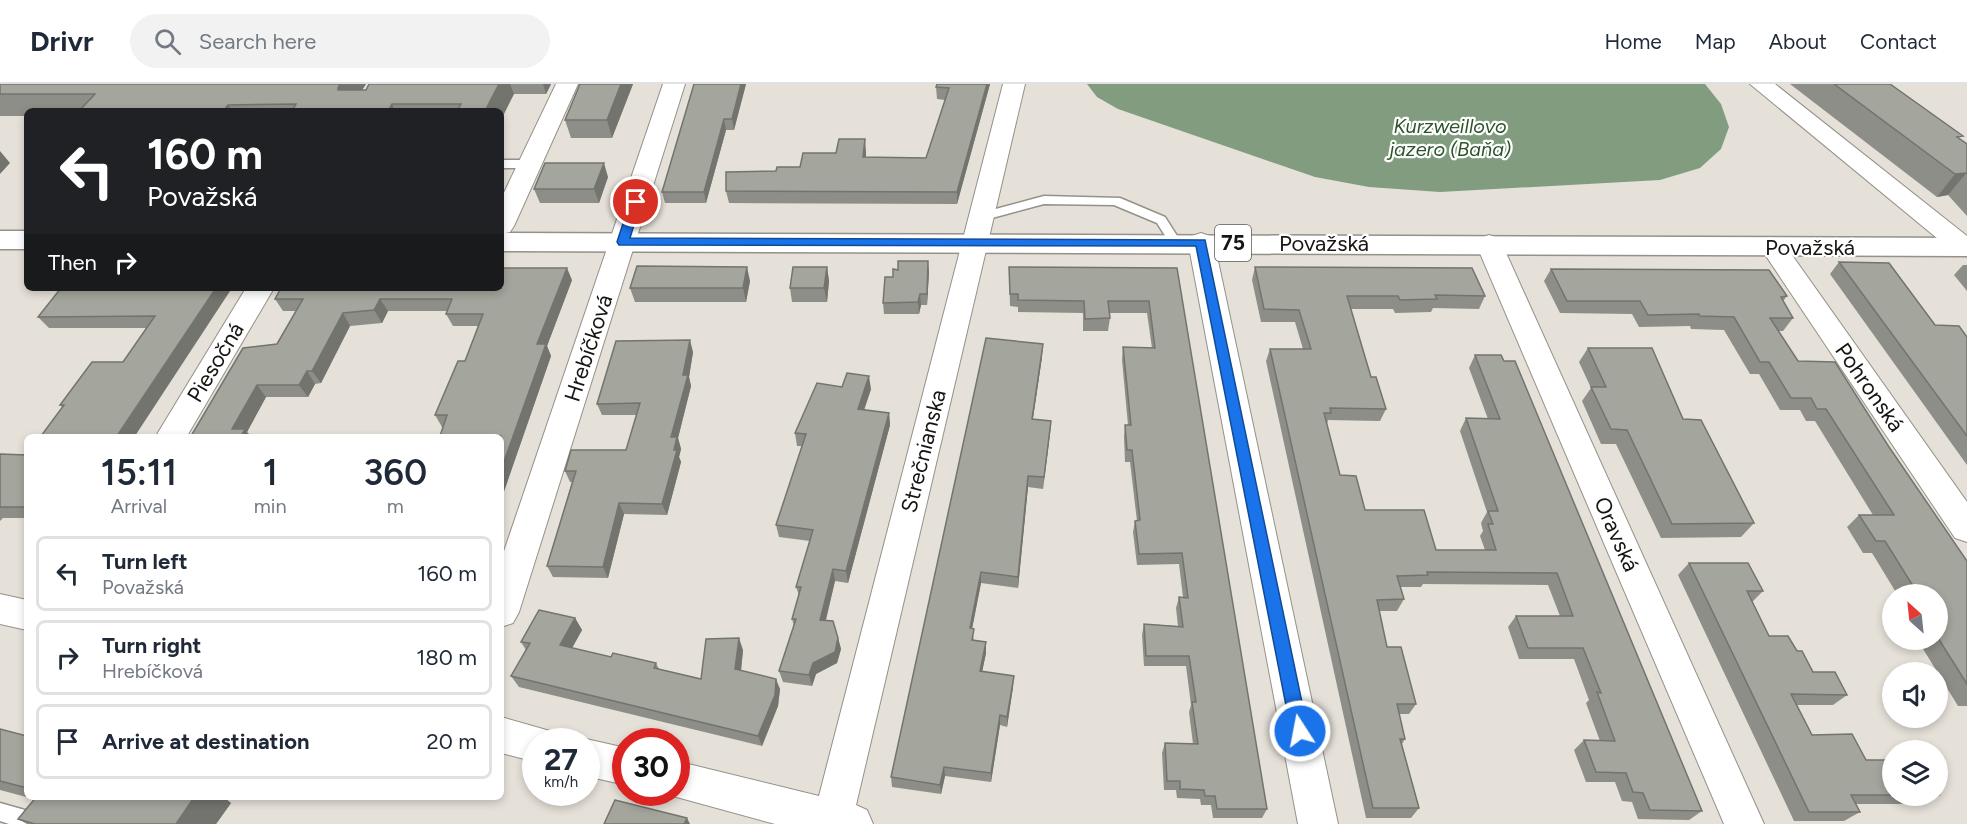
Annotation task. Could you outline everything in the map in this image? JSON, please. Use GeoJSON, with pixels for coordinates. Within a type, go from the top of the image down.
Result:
{"type":"FeatureCollection","features":[{"type":"Feature","properties":{"kind":"main road","name":"Považská"},"geometry":{"type":"LineString","coordinates":[[504,242],[623,242],[977,230],[1188,242],[1966,247]]}},
{"type":"Feature","properties":{"kind":"main road"},"geometry":{"type":"LineString","coordinates":[[0,240],[24,240]]}},
{"type":"Feature","properties":{"kind":"street"},"geometry":{"type":"LineString","coordinates":[[504,220],[567,84]]}},
{"type":"Feature","properties":{"kind":"street","name":"Hrebíčková"},"geometry":{"type":"LineString","coordinates":[[504,603],[674,84]]}},
{"type":"Feature","properties":{"kind":"street","name":"Strečnianska"},"geometry":{"type":"LineString","coordinates":[[843,821],[977,230],[1014,84]]}},
{"type":"Feature","properties":{"kind":"street"},"geometry":{"type":"LineString","coordinates":[[1761,84],[1966,247]]}},
{"type":"Feature","properties":{"kind":"street"},"geometry":{"type":"LineString","coordinates":[[1188,242],[1318,824]]}},
{"type":"Feature","properties":{"kind":"street","name":"Oravská"},"geometry":{"type":"LineString","coordinates":[[1489,244],[1744,824]]}},
{"type":"Feature","properties":{"kind":"street","name":"Pohronská"},"geometry":{"type":"LineString","coordinates":[[1773,247],[1967,528]]}},
{"type":"Feature","properties":{"kind":"street","name":"Piesočná"},"geometry":{"type":"LineString","coordinates":[[172,434],[258,291]]}},
{"type":"Feature","properties":{"kind":"street"},"geometry":{"type":"LineString","coordinates":[[0,609],[24,614]]}},
{"type":"Feature","properties":{"kind":"street"},"geometry":{"type":"LineString","coordinates":[[504,736],[522,740]]}},
{"type":"Feature","properties":{"kind":"street"},"geometry":{"type":"LineString","coordinates":[[690,783],[843,821]]}},
{"type":"Feature","properties":{"kind":"lane"},"geometry":{"type":"LineString","coordinates":[[504,164],[531,164]]}},
{"type":"Feature","properties":{"kind":"lane"},"geometry":{"type":"LineString","coordinates":[[977,230],[1044,200],[1116,201],[1161,220],[1188,242]]}},
{"type":"Feature","properties":{"kind":"lane"},"geometry":{"type":"LineString","coordinates":[[0,812],[25,819],[27,824]]}},
{"type":"Feature","properties":{"kind":"water","name":"Kurzweillovo jazero (Baňa)"},"geometry":{"type":"Polygon","coordinates":[[[1087,84],[1705,84],[1721,104],[1729,127],[1721,149],[1700,168],[1660,180],[1440,192],[1369,187],[1315,177],[1118,109],[1097,97],[1087,84]]]}},
{"type":"Feature","properties":{"kind":"building"},"geometry":{"type":"Polygon","coordinates":[[[0,84],[340,84],[338,90],[366,90],[369,84],[499,84],[487,108],[459,108],[461,104],[392,104],[390,108],[294,108],[296,104],[228,105],[226,108],[82,108],[95,94],[0,94],[0,84]]]}},
{"type":"Feature","properties":{"kind":"building"},"geometry":{"type":"Polygon","coordinates":[[[580,84],[621,84],[607,120],[565,120],[580,84]]]}},
{"type":"Feature","properties":{"kind":"building"},"geometry":{"type":"Polygon","coordinates":[[[694,84],[741,84],[732,119],[724,119],[704,192],[662,192],[694,84]]]}},
{"type":"Feature","properties":{"kind":"building"},"geometry":{"type":"Polygon","coordinates":[[[937,84],[987,84],[957,192],[726,191],[726,172],[776,171],[777,167],[800,167],[803,153],[836,153],[839,139],[865,139],[863,157],[926,158],[949,88],[936,87],[937,84]]]}},
{"type":"Feature","properties":{"kind":"building"},"geometry":{"type":"Polygon","coordinates":[[[1834,84],[1890,84],[1963,136],[1957,137],[1967,144],[1967,173],[1955,174],[1834,84]]]}},
{"type":"Feature","properties":{"kind":"building"},"geometry":{"type":"Polygon","coordinates":[[[545,163],[604,163],[594,189],[534,189],[545,163]]]}},
{"type":"Feature","properties":{"kind":"building"},"geometry":{"type":"Polygon","coordinates":[[[898,261],[928,261],[927,294],[920,294],[918,302],[883,303],[885,277],[893,277],[893,269],[898,270],[898,261]]]}},
{"type":"Feature","properties":{"kind":"building"},"geometry":{"type":"Polygon","coordinates":[[[1839,262],[1889,263],[1935,325],[1959,326],[1967,337],[1967,436],[1839,262]]]}},
{"type":"Feature","properties":{"kind":"building"},"geometry":{"type":"Polygon","coordinates":[[[637,266],[747,267],[743,288],[630,288],[637,266]]]}},
{"type":"Feature","properties":{"kind":"building"},"geometry":{"type":"Polygon","coordinates":[[[793,267],[827,267],[824,288],[790,288],[793,267]]]}},
{"type":"Feature","properties":{"kind":"building"},"geometry":{"type":"Polygon","coordinates":[[[1009,267],[1177,268],[1267,809],[1217,809],[1215,796],[1205,796],[1204,790],[1180,789],[1180,781],[1167,781],[1165,743],[1198,744],[1192,702],[1196,702],[1189,656],[1146,656],[1144,624],[1183,627],[1179,597],[1188,598],[1182,553],[1139,554],[1135,521],[1140,520],[1132,450],[1127,450],[1125,425],[1131,425],[1123,347],[1155,348],[1149,301],[1108,301],[1110,318],[1085,319],[1084,301],[1018,300],[1018,294],[1010,294],[1009,267]]]}},
{"type":"Feature","properties":{"kind":"building"},"geometry":{"type":"Polygon","coordinates":[[[1255,267],[1472,268],[1485,296],[1435,295],[1437,299],[1400,300],[1398,296],[1347,296],[1371,377],[1376,377],[1386,409],[1330,408],[1331,413],[1324,413],[1340,475],[1356,476],[1365,510],[1424,510],[1436,550],[1496,550],[1488,524],[1493,524],[1488,511],[1498,511],[1466,418],[1500,419],[1475,355],[1501,355],[1504,361],[1515,361],[1702,811],[1650,810],[1643,793],[1633,792],[1626,773],[1596,772],[1584,740],[1615,741],[1597,692],[1601,693],[1583,648],[1528,648],[1516,616],[1573,616],[1557,573],[1427,572],[1428,575],[1397,576],[1404,599],[1377,600],[1387,647],[1401,647],[1416,704],[1397,704],[1405,739],[1400,739],[1419,808],[1373,808],[1270,349],[1311,349],[1299,310],[1264,309],[1255,267]]]}},
{"type":"Feature","properties":{"kind":"building"},"geometry":{"type":"Polygon","coordinates":[[[504,268],[567,268],[537,344],[546,344],[504,462],[504,434],[441,434],[447,415],[435,415],[458,361],[465,361],[483,314],[446,314],[452,299],[380,299],[374,310],[343,313],[312,371],[307,371],[299,385],[257,385],[232,429],[245,429],[242,434],[192,434],[243,348],[277,344],[303,299],[275,299],[279,291],[504,291],[504,268]]]}},
{"type":"Feature","properties":{"kind":"building"},"geometry":{"type":"Polygon","coordinates":[[[1551,269],[1769,270],[1787,296],[1781,297],[1793,318],[1770,318],[1798,361],[1835,362],[1889,447],[1967,561],[1967,684],[1946,650],[1948,650],[1948,584],[1912,584],[1885,541],[1876,541],[1859,515],[1894,515],[1826,409],[1817,409],[1811,398],[1791,398],[1769,362],[1760,362],[1734,317],[1700,316],[1699,314],[1648,315],[1640,301],[1567,301],[1551,269]]]}},
{"type":"Feature","properties":{"kind":"building"},"geometry":{"type":"Polygon","coordinates":[[[59,291],[214,291],[118,434],[42,434],[64,405],[60,405],[92,362],[123,362],[155,316],[38,317],[59,291]]]}},
{"type":"Feature","properties":{"kind":"building"},"geometry":{"type":"Polygon","coordinates":[[[986,338],[1043,344],[1032,419],[1051,421],[1044,477],[1028,476],[1018,577],[981,572],[970,628],[974,629],[972,640],[986,642],[980,671],[1014,676],[1007,717],[1000,715],[991,773],[944,767],[940,785],[891,777],[986,338]]]}},
{"type":"Feature","properties":{"kind":"building"},"geometry":{"type":"Polygon","coordinates":[[[690,340],[683,375],[688,375],[671,437],[677,437],[674,450],[677,450],[662,504],[619,503],[603,567],[547,566],[576,471],[565,471],[571,450],[626,450],[640,403],[597,404],[616,341],[690,340]]]}},
{"type":"Feature","properties":{"kind":"building"},"geometry":{"type":"Polygon","coordinates":[[[1588,348],[1652,348],[1683,419],[1701,420],[1754,523],[1672,524],[1627,430],[1611,429],[1591,387],[1606,387],[1588,348]]]}},
{"type":"Feature","properties":{"kind":"building"},"geometry":{"type":"Polygon","coordinates":[[[847,373],[869,376],[858,409],[889,413],[846,571],[833,569],[820,620],[833,621],[838,638],[835,652],[813,663],[809,675],[779,671],[796,619],[792,619],[801,587],[796,587],[813,530],[776,525],[806,434],[795,433],[817,383],[842,387],[847,373]]]}},
{"type":"Feature","properties":{"kind":"building"},"geometry":{"type":"Polygon","coordinates":[[[0,454],[24,455],[24,507],[0,507],[0,454]]]}},
{"type":"Feature","properties":{"kind":"building"},"geometry":{"type":"Polygon","coordinates":[[[1689,563],[1748,563],[1763,591],[1747,591],[1769,636],[1788,636],[1797,651],[1802,651],[1813,672],[1835,672],[1847,695],[1791,694],[1812,735],[1852,734],[1866,760],[1882,760],[1882,795],[1851,795],[1860,812],[1809,812],[1689,563]]]}},
{"type":"Feature","properties":{"kind":"building"},"geometry":{"type":"Polygon","coordinates":[[[539,610],[575,618],[560,645],[611,657],[613,653],[656,663],[654,668],[701,679],[706,639],[739,638],[735,669],[776,679],[775,695],[758,736],[511,676],[530,643],[521,642],[539,610]]]}},
{"type":"Feature","properties":{"kind":"building"},"geometry":{"type":"Polygon","coordinates":[[[0,729],[24,735],[24,787],[0,781],[0,729]]]}},
{"type":"Feature","properties":{"kind":"building"},"geometry":{"type":"Polygon","coordinates":[[[34,800],[192,800],[176,824],[35,824],[18,819],[34,800]]]}},
{"type":"Feature","properties":{"kind":"building"},"geometry":{"type":"Polygon","coordinates":[[[612,806],[639,806],[687,818],[684,824],[604,824],[612,806]]]}},
{"type":"Feature","properties":{"kind":"route"},"geometry":{"type":"LineString","coordinates":[[636,202],[623,242],[1201,242],[1300,731]]}}]}
